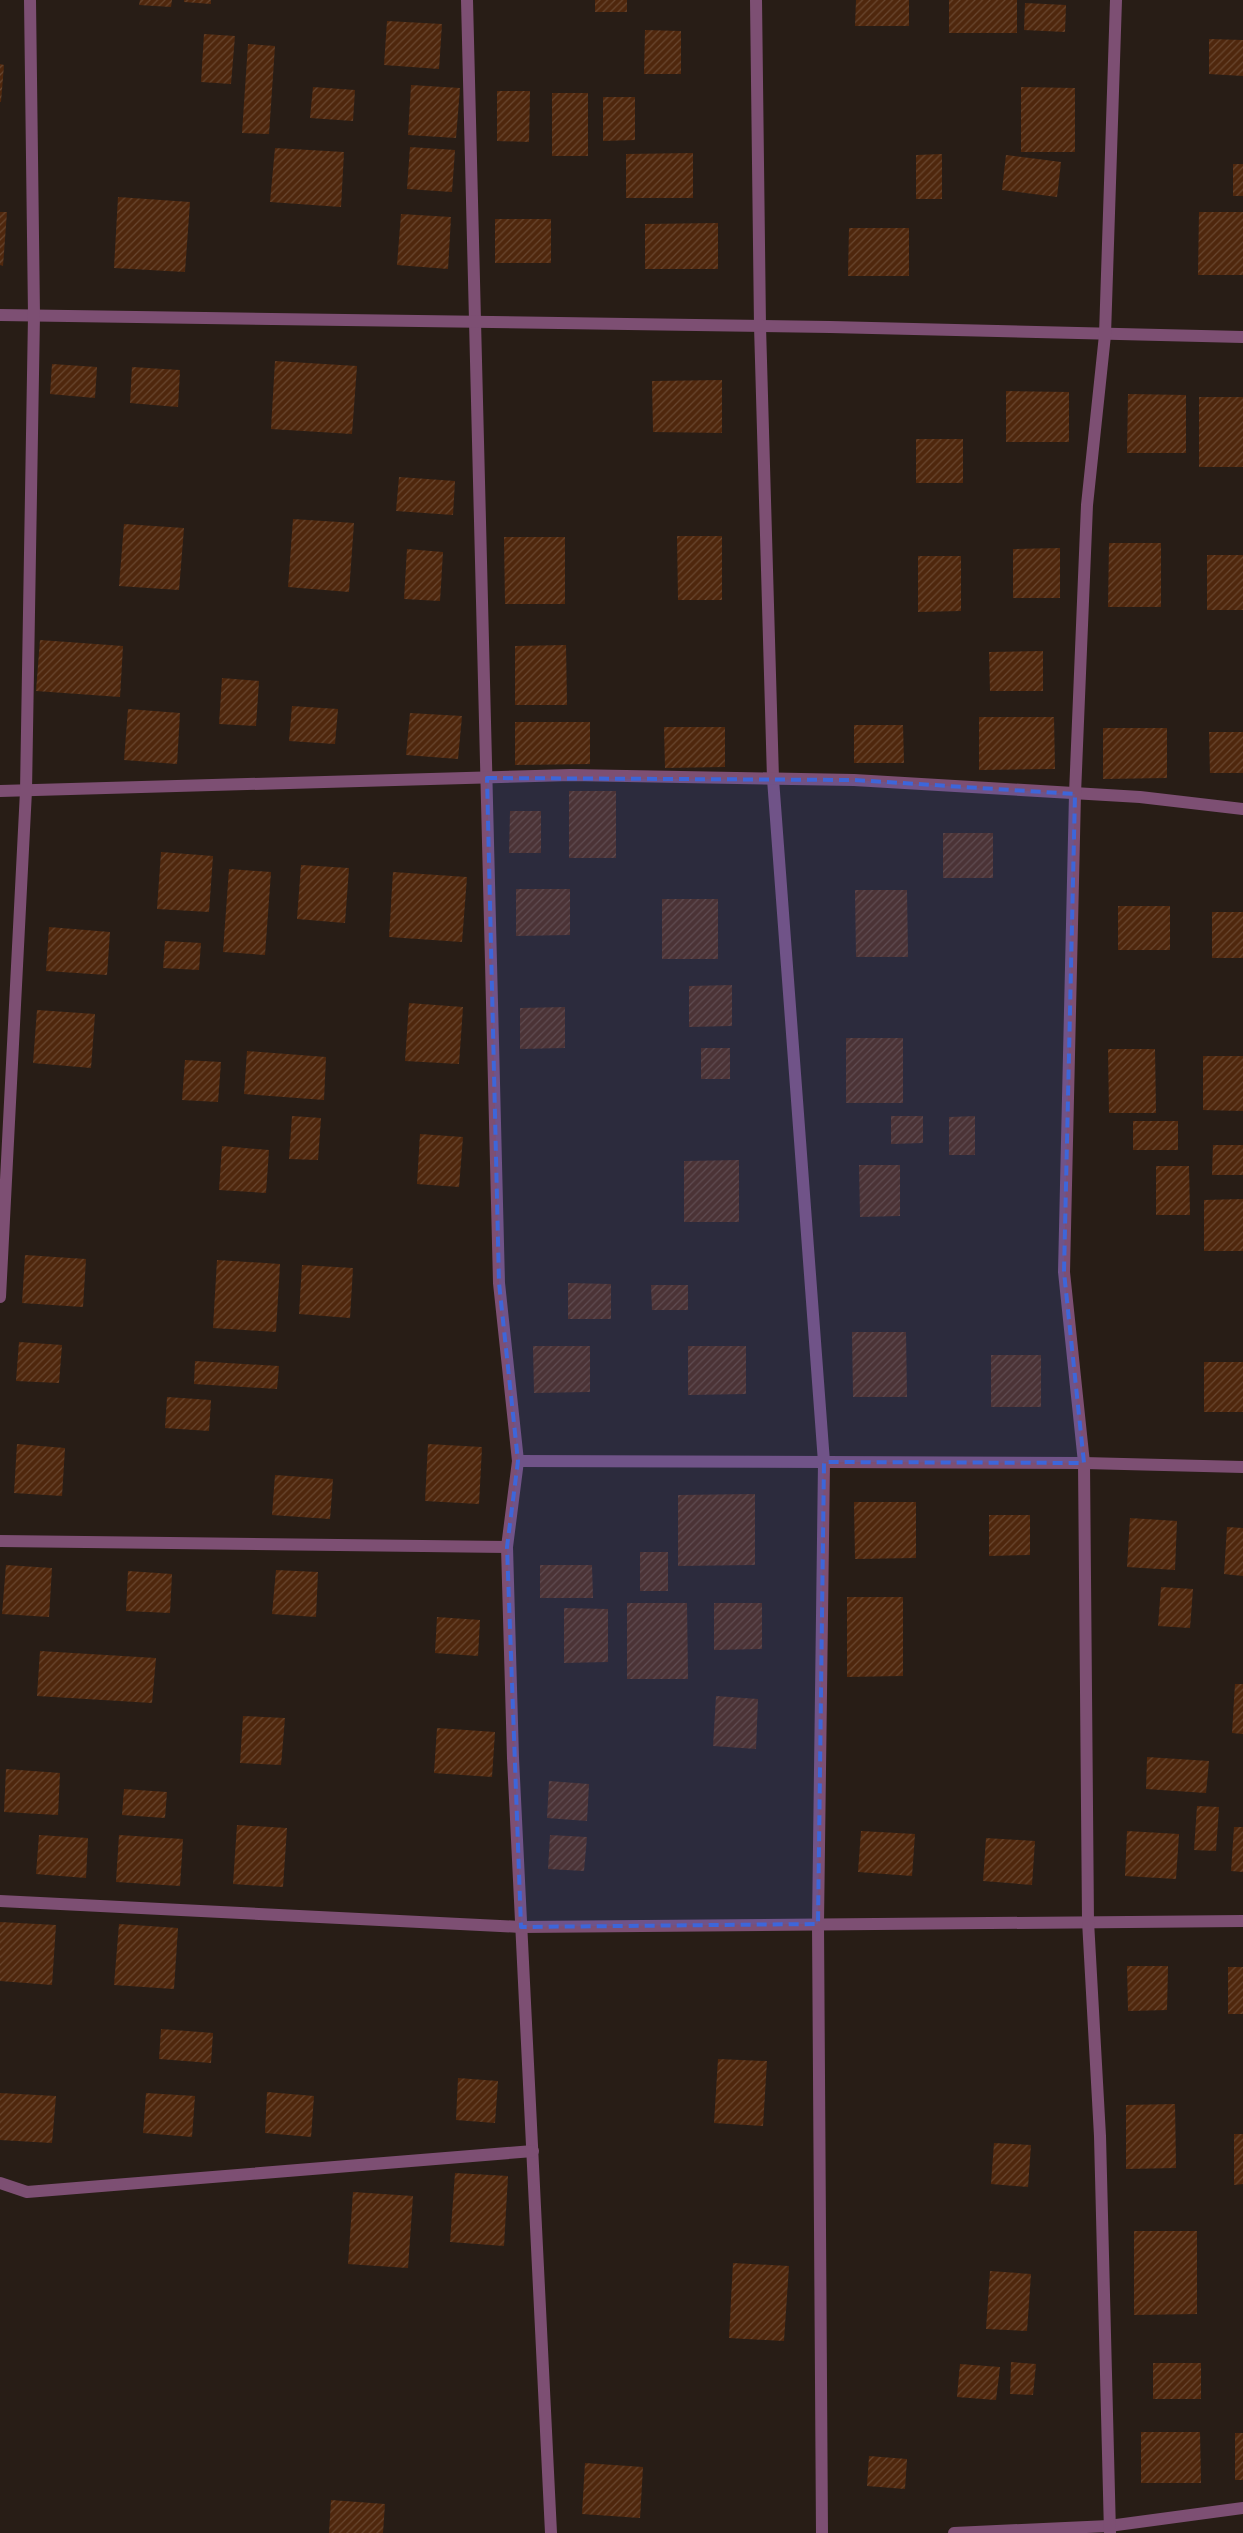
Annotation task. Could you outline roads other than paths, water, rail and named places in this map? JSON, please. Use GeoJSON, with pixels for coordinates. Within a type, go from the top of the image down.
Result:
{"type":"FeatureCollection","features":[{"type":"Feature","properties":{"kind":"street"},"geometry":{"type":"LineString","coordinates":[[0,1297],[3,1184],[26,791],[34,315],[30,0]]}},
{"type":"Feature","properties":{"kind":"street"},"geometry":{"type":"LineString","coordinates":[[467,0],[499,1283],[518,1460],[507,1547],[521,1927],[551,2533]]}},
{"type":"Feature","properties":{"kind":"street"},"geometry":{"type":"LineString","coordinates":[[756,0],[760,326],[773,778],[824,1462],[818,1924],[822,2533]]}},
{"type":"Feature","properties":{"kind":"street"},"geometry":{"type":"LineString","coordinates":[[1109,2529],[1100,2136],[1088,1921],[1084,1463],[1064,1272],[1075,794],[1087,505],[1105,335],[1116,0]]}},
{"type":"Feature","properties":{"kind":"street"},"geometry":{"type":"LineString","coordinates":[[0,315],[760,326],[1243,337]]}},
{"type":"Feature","properties":{"kind":"street"},"geometry":{"type":"LineString","coordinates":[[0,791],[571,775],[854,780],[1140,797],[1243,809]]}},
{"type":"Feature","properties":{"kind":"street"},"geometry":{"type":"LineString","coordinates":[[518,1460],[1084,1463],[1243,1467]]}},
{"type":"Feature","properties":{"kind":"street"},"geometry":{"type":"LineString","coordinates":[[0,1541],[507,1547]]}},
{"type":"Feature","properties":{"kind":"street"},"geometry":{"type":"LineString","coordinates":[[0,1901],[521,1927],[1243,1921]]}},
{"type":"Feature","properties":{"kind":"street"},"geometry":{"type":"LineString","coordinates":[[0,2184],[27,2192],[533,2151]]}},
{"type":"Feature","properties":{"kind":"street"},"geometry":{"type":"LineString","coordinates":[[954,2533],[1109,2529],[1243,2508]]}}]}
